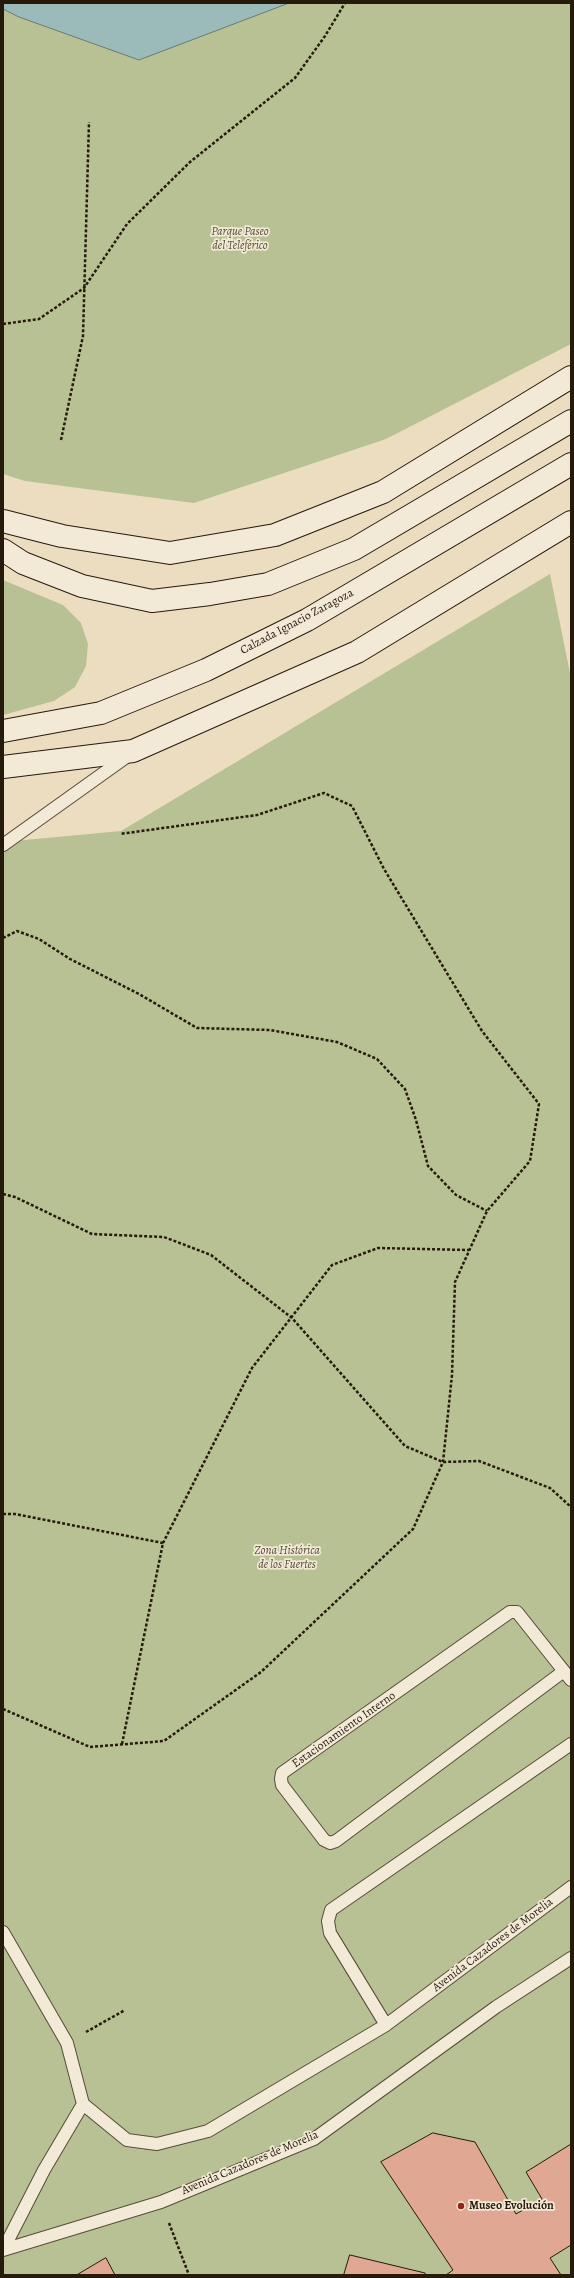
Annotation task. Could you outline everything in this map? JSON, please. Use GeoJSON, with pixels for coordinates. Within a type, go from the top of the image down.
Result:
{"type":"FeatureCollection","features":[{"type":"Feature","properties":{"kind":"main road"},"geometry":{"type":"LineString","coordinates":[[3,521],[62,536],[170,553],[275,535],[383,492],[571,377]]}},
{"type":"Feature","properties":{"kind":"main road"},"geometry":{"type":"LineString","coordinates":[[3,550],[23,563],[82,586],[152,601],[210,594],[268,584],[354,549],[571,422]]}},
{"type":"Feature","properties":{"kind":"main road","name":"Calzada Ignacio Zaragoza"},"geometry":{"type":"LineString","coordinates":[[3,731],[101,713],[206,670],[307,620],[571,464]]}},
{"type":"Feature","properties":{"kind":"main road"},"geometry":{"type":"LineString","coordinates":[[3,767],[134,751],[357,652],[571,522]]}},
{"type":"Feature","properties":{"kind":"lane"},"geometry":{"type":"LineString","coordinates":[[3,844],[134,751]]}},
{"type":"Feature","properties":{"kind":"lane","name":"Estacionamiento Interno"},"geometry":{"type":"LineString","coordinates":[[510,1612],[517,1612],[567,1675],[336,1841],[330,1843],[324,1840],[282,1785],[282,1773],[510,1612]]}},
{"type":"Feature","properties":{"kind":"lane"},"geometry":{"type":"LineString","coordinates":[[386,2025],[330,1933],[328,1921],[331,1910],[571,1744]]}},
{"type":"Feature","properties":{"kind":"lane","name":"Avenida Cazadores de Morelia"},"geometry":{"type":"LineString","coordinates":[[83,2104],[127,2140],[157,2144],[208,2131],[386,2025],[571,1887]]}},
{"type":"Feature","properties":{"kind":"lane"},"geometry":{"type":"LineString","coordinates":[[3,1932],[67,2043],[83,2104],[44,2170],[3,2250]]}},
{"type":"Feature","properties":{"kind":"lane","name":"Avenida Cazadores de Morelia"},"geometry":{"type":"LineString","coordinates":[[3,2250],[161,2202],[314,2139],[496,2007],[571,1958]]}},
{"type":"Feature","properties":{"kind":"path"},"geometry":{"type":"LineString","coordinates":[[3,324],[39,319],[84,288],[127,224],[190,162],[295,78],[325,36],[345,3]]}},
{"type":"Feature","properties":{"kind":"path"},"geometry":{"type":"LineString","coordinates":[[61,440],[83,336],[88,122]]}},
{"type":"Feature","properties":{"kind":"path"},"geometry":{"type":"LineString","coordinates":[[3,1709],[90,1747],[164,1741],[261,1672],[413,1529],[443,1462],[452,1374],[455,1282],[487,1211],[530,1161],[539,1104],[482,1031],[384,869],[352,806],[324,793],[257,815],[120,834]]}},
{"type":"Feature","properties":{"kind":"path"},"geometry":{"type":"LineString","coordinates":[[3,938],[17,931],[39,939],[70,959],[139,994],[197,1028],[270,1030],[337,1042],[377,1059],[405,1089],[416,1120],[428,1166],[456,1195],[487,1211]]}},
{"type":"Feature","properties":{"kind":"path"},"geometry":{"type":"LineString","coordinates":[[3,1194],[92,1234],[164,1237],[211,1255],[292,1318],[405,1446],[443,1462],[479,1461],[550,1488],[571,1507]]}},
{"type":"Feature","properties":{"kind":"path"},"geometry":{"type":"LineString","coordinates":[[122,1744],[163,1543],[252,1368],[332,1265],[378,1248],[469,1250]]}},
{"type":"Feature","properties":{"kind":"path"},"geometry":{"type":"LineString","coordinates":[[3,1514],[15,1514],[163,1543]]}},
{"type":"Feature","properties":{"kind":"path"},"geometry":{"type":"LineString","coordinates":[[67,2043],[125,2010]]}},
{"type":"Feature","properties":{"kind":"path"},"geometry":{"type":"LineString","coordinates":[[161,2202],[189,2275]]}},
{"type":"Feature","properties":{"kind":"green space","name":"Parque Paseo del Teleférico"},"geometry":{"type":"Polygon","coordinates":[[[3,3],[571,3],[571,344],[386,439],[194,503],[25,481],[3,474],[3,3]]]}},
{"type":"Feature","properties":{"kind":"green space","name":"Zona Histórica de los Fuertes"},"geometry":{"type":"Polygon","coordinates":[[[550,574],[571,678],[571,2275],[3,2275],[3,842],[121,831],[550,574]]]}},
{"type":"Feature","properties":{"kind":"green space"},"geometry":{"type":"Polygon","coordinates":[[[3,580],[63,605],[81,623],[88,644],[86,666],[75,687],[54,701],[3,715],[3,580]]]}},
{"type":"Feature","properties":{"kind":"water"},"geometry":{"type":"Polygon","coordinates":[[[3,3],[289,3],[139,60],[19,17],[3,9],[3,3]]]}},
{"type":"Feature","properties":{"kind":"building","name":"Museo Evolución"},"geometry":{"type":"Polygon","coordinates":[[[433,2133],[475,2142],[516,2214],[542,2199],[526,2172],[571,2144],[571,2245],[550,2258],[561,2275],[446,2275],[453,2270],[381,2162],[433,2133]]]}},
{"type":"Feature","properties":{"kind":"building"},"geometry":{"type":"Polygon","coordinates":[[[350,2255],[425,2273],[426,2275],[344,2275],[350,2255]]]}},
{"type":"Feature","properties":{"kind":"building"},"geometry":{"type":"Polygon","coordinates":[[[106,2258],[115,2275],[77,2275],[106,2258]]]}},
{"type":"Feature","properties":{"kind":"place","name":"Museo Evolución"},"geometry":{"type":"Point","coordinates":[461,2206]}}]}
